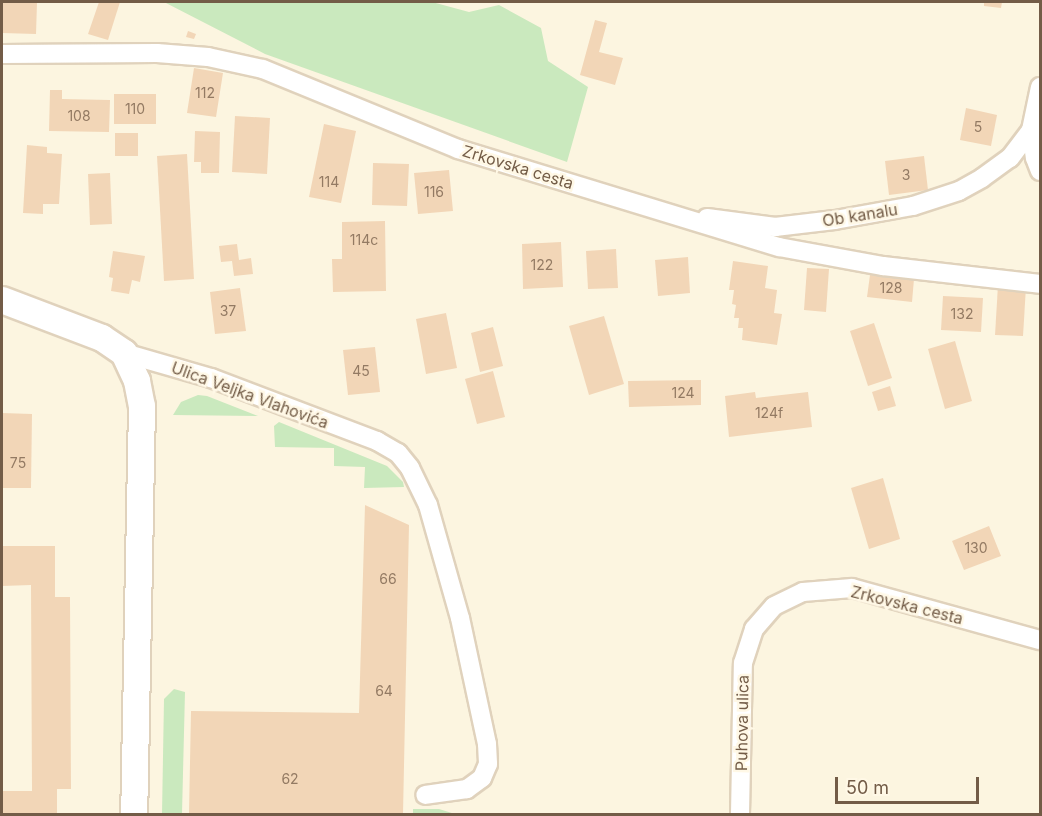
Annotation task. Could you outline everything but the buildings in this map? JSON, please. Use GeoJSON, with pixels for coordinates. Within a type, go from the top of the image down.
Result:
{"type":"FeatureCollection","features":[{"type":"Feature","properties":{"kind":"street","name":"Zrkovska cesta"},"geometry":{"type":"LineString","coordinates":[[2,54],[158,54],[208,57],[263,69],[458,149],[779,247],[883,266],[1041,284]]}},
{"type":"Feature","properties":{"kind":"street","name":"Ob kanalu"},"geometry":{"type":"LineString","coordinates":[[1041,87],[1031,130],[1035,158],[1041,171]]}},
{"type":"Feature","properties":{"kind":"street","name":"Ob kanalu"},"geometry":{"type":"LineString","coordinates":[[665,214],[775,227],[835,220],[913,206],[959,191],[982,178],[1010,158],[1031,130]]}},
{"type":"Feature","properties":{"kind":"street"},"geometry":{"type":"LineString","coordinates":[[2,300],[102,338],[124,353],[132,367],[142,406],[134,814]]}},
{"type":"Feature","properties":{"kind":"street","name":"Ulica Veljka Vlahovića"},"geometry":{"type":"LineString","coordinates":[[124,353],[211,378],[377,441],[398,453],[410,468],[428,505],[460,618],[484,717],[488,764],[482,778],[467,789],[425,795]]}},
{"type":"Feature","properties":{"kind":"street","name":"Zrkovska cesta"},"geometry":{"type":"LineString","coordinates":[[774,606],[803,592],[852,588],[1041,640]]}},
{"type":"Feature","properties":{"kind":"street","name":"Puhova ulica"},"geometry":{"type":"LineString","coordinates":[[740,814],[743,663],[754,629],[774,606]]}},
{"type":"Feature","properties":{"kind":"green space"},"geometry":{"type":"Polygon","coordinates":[[[164,2],[432,2],[469,12],[499,5],[541,28],[548,61],[588,87],[567,162],[265,54],[164,2]]]}},
{"type":"Feature","properties":{"kind":"green space"},"geometry":{"type":"Polygon","coordinates":[[[198,395],[207,396],[258,416],[173,415],[181,402],[198,395]]]}},
{"type":"Feature","properties":{"kind":"green space"},"geometry":{"type":"Polygon","coordinates":[[[279,422],[387,466],[403,482],[404,487],[364,488],[365,467],[334,466],[334,448],[275,447],[274,426],[279,422]]]}},
{"type":"Feature","properties":{"kind":"green space"},"geometry":{"type":"Polygon","coordinates":[[[174,689],[185,692],[182,814],[162,814],[164,699],[174,689]]]}},
{"type":"Feature","properties":{"kind":"green space"},"geometry":{"type":"Polygon","coordinates":[[[413,809],[439,809],[455,814],[413,814],[413,809]]]}}]}
